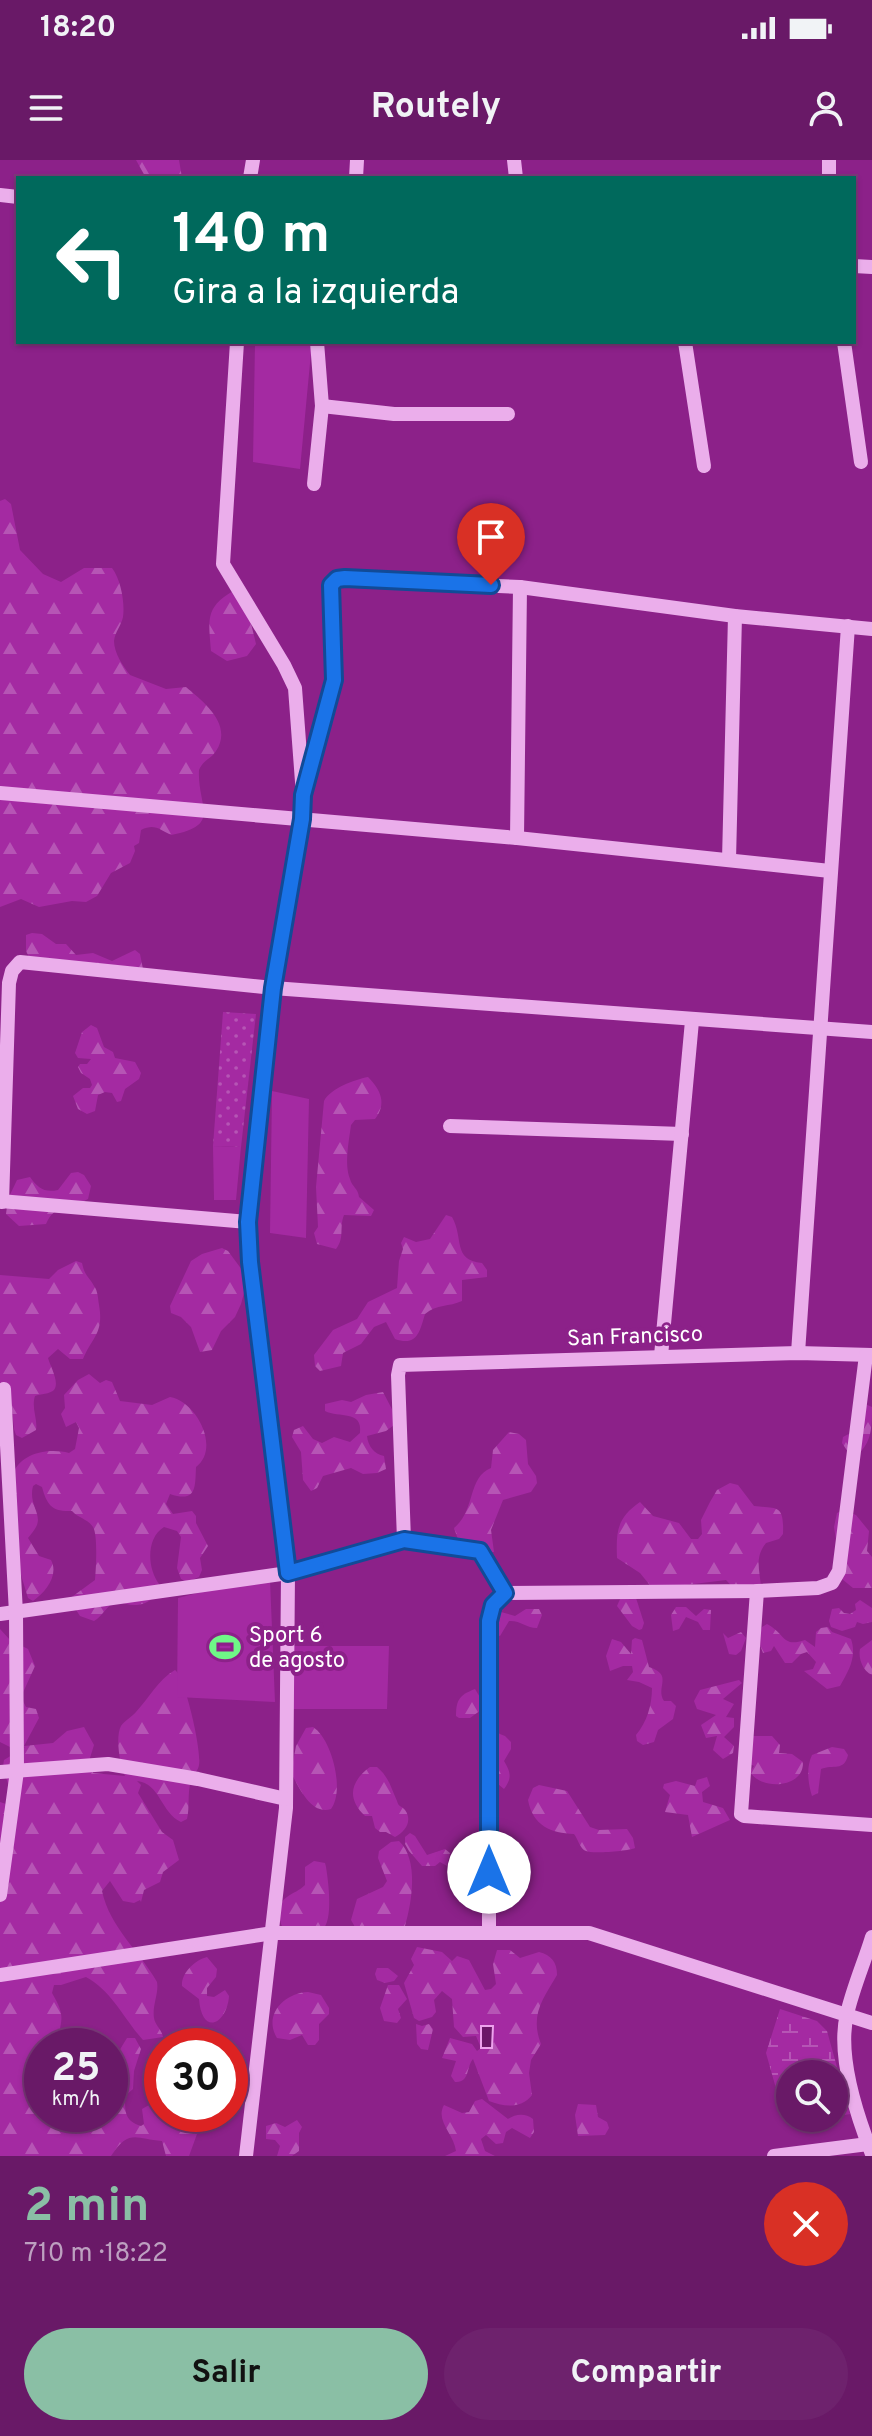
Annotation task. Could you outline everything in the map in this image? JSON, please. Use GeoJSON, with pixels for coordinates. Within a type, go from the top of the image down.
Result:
{"type":"FeatureCollection","features":[{"type":"Feature","properties":{"kind":"street"},"geometry":{"type":"LineString","coordinates":[[237,344],[223,564],[295,688],[303,795],[302,819],[273,988],[248,1222],[250,1262],[288,1573],[286,1799],[246,2156]]}},
{"type":"Feature","properties":{"kind":"street"},"geometry":{"type":"LineString","coordinates":[[314,484],[322,406],[317,344]]}},
{"type":"Feature","properties":{"kind":"street"},"geometry":{"type":"LineString","coordinates":[[685,344],[704,466]]}},
{"type":"Feature","properties":{"kind":"street"},"geometry":{"type":"LineString","coordinates":[[844,344],[861,462]]}},
{"type":"Feature","properties":{"kind":"street"},"geometry":{"type":"LineString","coordinates":[[322,406],[394,414],[508,414]]}},
{"type":"Feature","properties":{"kind":"street"},"geometry":{"type":"LineString","coordinates":[[303,795],[334,680],[331,585],[337,579],[520,587],[735,616],[872,629]]}},
{"type":"Feature","properties":{"kind":"street"},"geometry":{"type":"LineString","coordinates":[[517,838],[520,587]]}},
{"type":"Feature","properties":{"kind":"street"},"geometry":{"type":"LineString","coordinates":[[729,860],[735,616]]}},
{"type":"Feature","properties":{"kind":"street"},"geometry":{"type":"LineString","coordinates":[[798,1353],[848,626]]}},
{"type":"Feature","properties":{"kind":"street"},"geometry":{"type":"LineString","coordinates":[[0,793],[517,838],[830,871]]}},
{"type":"Feature","properties":{"kind":"street"},"geometry":{"type":"LineString","coordinates":[[248,1222],[1,1202],[9,983],[12,971],[20,962],[273,988],[872,1032]]}},
{"type":"Feature","properties":{"kind":"street"},"geometry":{"type":"LineString","coordinates":[[661,1356],[692,1021]]}},
{"type":"Feature","properties":{"kind":"street"},"geometry":{"type":"LineString","coordinates":[[450,1126],[682,1134]]}},
{"type":"Feature","properties":{"kind":"street","name":"San Francisco"},"geometry":{"type":"LineString","coordinates":[[404,1540],[400,1365],[798,1353],[869,1355]]}},
{"type":"Feature","properties":{"kind":"street"},"geometry":{"type":"LineString","coordinates":[[489,1931],[489,1621],[493,1605],[505,1593],[757,1591],[827,1586],[839,1571],[869,1355]]}},
{"type":"Feature","properties":{"kind":"street"},"geometry":{"type":"LineString","coordinates":[[0,1895],[17,1771],[16,1613],[4,1389]]}},
{"type":"Feature","properties":{"kind":"street"},"geometry":{"type":"LineString","coordinates":[[0,1614],[288,1573],[404,1540],[480,1551],[505,1593]]}},
{"type":"Feature","properties":{"kind":"street"},"geometry":{"type":"LineString","coordinates":[[757,1591],[741,1814],[872,1825]]}},
{"type":"Feature","properties":{"kind":"street"},"geometry":{"type":"LineString","coordinates":[[0,1772],[108,1764],[198,1779],[286,1799]]}},
{"type":"Feature","properties":{"kind":"street"},"geometry":{"type":"LineString","coordinates":[[0,1975],[273,1933],[589,1933],[872,2023]]}},
{"type":"Feature","properties":{"kind":"street"},"geometry":{"type":"LineString","coordinates":[[774,2156],[870,2149],[847,2070],[844,2042],[846,2016],[872,1937]]}},
{"type":"Feature","properties":{"kind":"green space"},"geometry":{"type":"Polygon","coordinates":[[[136,160],[179,160],[182,176],[145,176],[136,160]]]}},
{"type":"Feature","properties":{"kind":"green space"},"geometry":{"type":"Polygon","coordinates":[[[255,344],[312,344],[300,469],[253,462],[255,344]]]}},
{"type":"Feature","properties":{"kind":"green space"},"geometry":{"type":"Polygon","coordinates":[[[5,499],[11,504],[20,550],[43,574],[61,582],[84,568],[112,568],[120,585],[123,605],[123,617],[114,646],[125,668],[130,675],[166,689],[186,687],[214,715],[221,732],[216,751],[199,770],[204,813],[202,820],[187,831],[171,835],[154,827],[141,830],[130,863],[111,873],[97,896],[86,902],[72,901],[39,907],[21,899],[0,907],[0,501],[5,499]]]}},
{"type":"Feature","properties":{"kind":"green space"},"geometry":{"type":"Polygon","coordinates":[[[233,591],[248,611],[256,644],[247,656],[227,661],[211,651],[209,623],[217,603],[233,591]]]}},
{"type":"Feature","properties":{"kind":"green space"},"geometry":{"type":"Polygon","coordinates":[[[42,934],[56,944],[66,944],[76,955],[93,953],[112,961],[135,950],[140,954],[143,969],[29,957],[26,935],[42,934]]]}},
{"type":"Feature","properties":{"kind":"green space"},"geometry":{"type":"Polygon","coordinates":[[[223,1012],[256,1014],[241,1147],[213,1146],[223,1012]]]}},
{"type":"Feature","properties":{"kind":"green space"},"geometry":{"type":"Polygon","coordinates":[[[91,1025],[97,1028],[104,1047],[113,1052],[115,1058],[135,1062],[141,1073],[139,1079],[125,1089],[121,1101],[117,1102],[112,1093],[105,1092],[98,1095],[95,1111],[87,1114],[78,1109],[73,1096],[92,1085],[78,1067],[91,1059],[78,1058],[75,1053],[82,1032],[91,1025]]]}},
{"type":"Feature","properties":{"kind":"green space"},"geometry":{"type":"Polygon","coordinates":[[[368,1077],[379,1092],[381,1108],[375,1119],[355,1120],[351,1125],[347,1166],[359,1197],[374,1210],[371,1216],[344,1215],[336,1249],[317,1244],[314,1233],[318,1227],[316,1187],[324,1101],[337,1088],[368,1077]]]}},
{"type":"Feature","properties":{"kind":"green space"},"geometry":{"type":"Polygon","coordinates":[[[272,1091],[309,1099],[306,1238],[270,1233],[272,1091]]]}},
{"type":"Feature","properties":{"kind":"green space"},"geometry":{"type":"Polygon","coordinates":[[[213,1146],[241,1147],[236,1200],[214,1200],[213,1146]]]}},
{"type":"Feature","properties":{"kind":"green space"},"geometry":{"type":"Polygon","coordinates":[[[78,1172],[91,1186],[88,1199],[58,1210],[46,1224],[19,1226],[6,1214],[8,1199],[17,1180],[30,1177],[42,1189],[53,1191],[58,1190],[71,1173],[78,1172]]]}},
{"type":"Feature","properties":{"kind":"green space"},"geometry":{"type":"Polygon","coordinates":[[[446,1215],[452,1217],[456,1225],[462,1253],[466,1258],[482,1263],[487,1277],[462,1280],[462,1301],[425,1314],[413,1339],[395,1339],[386,1322],[374,1327],[361,1344],[343,1353],[341,1366],[320,1371],[315,1366],[314,1355],[333,1330],[357,1319],[368,1302],[397,1288],[404,1237],[416,1242],[430,1239],[446,1215]]]}},
{"type":"Feature","properties":{"kind":"green space"},"geometry":{"type":"Polygon","coordinates":[[[222,1248],[228,1251],[248,1278],[235,1317],[221,1331],[212,1350],[200,1352],[191,1327],[181,1317],[171,1313],[170,1306],[191,1261],[222,1248]]]}},
{"type":"Feature","properties":{"kind":"green space"},"geometry":{"type":"Polygon","coordinates":[[[76,1261],[82,1263],[96,1290],[99,1329],[83,1359],[70,1359],[58,1349],[48,1358],[56,1387],[35,1396],[36,1430],[22,1438],[16,1435],[14,1429],[9,1383],[0,1391],[0,1275],[49,1279],[58,1270],[76,1261]]]}},
{"type":"Feature","properties":{"kind":"green space"},"geometry":{"type":"Polygon","coordinates":[[[89,1374],[100,1383],[106,1380],[112,1382],[120,1401],[152,1405],[170,1397],[180,1400],[196,1416],[206,1438],[203,1459],[196,1467],[193,1491],[185,1496],[170,1494],[166,1504],[173,1514],[192,1511],[196,1516],[196,1523],[208,1546],[200,1558],[202,1570],[199,1577],[187,1582],[181,1579],[177,1568],[181,1537],[177,1531],[164,1527],[151,1546],[152,1570],[159,1584],[154,1597],[137,1605],[117,1600],[94,1621],[80,1616],[69,1599],[95,1580],[95,1531],[72,1511],[51,1506],[42,1487],[36,1484],[32,1499],[38,1522],[28,1538],[39,1556],[51,1560],[53,1571],[50,1583],[42,1593],[33,1601],[28,1598],[18,1565],[13,1473],[23,1460],[37,1453],[69,1453],[75,1449],[79,1428],[76,1422],[66,1427],[61,1414],[65,1408],[64,1395],[78,1380],[89,1374]]]}},
{"type":"Feature","properties":{"kind":"green space"},"geometry":{"type":"Polygon","coordinates":[[[383,1392],[395,1415],[394,1425],[386,1431],[367,1436],[372,1449],[384,1456],[386,1469],[363,1474],[351,1468],[323,1476],[317,1488],[311,1491],[303,1480],[301,1452],[292,1437],[294,1430],[303,1426],[313,1439],[322,1443],[334,1437],[350,1442],[360,1433],[358,1421],[325,1411],[325,1404],[342,1400],[351,1402],[383,1392]]]}},
{"type":"Feature","properties":{"kind":"green space"},"geometry":{"type":"Polygon","coordinates":[[[858,1401],[872,1407],[871,1427],[862,1450],[857,1455],[850,1455],[842,1443],[843,1437],[860,1428],[853,1404],[858,1401]]]}},
{"type":"Feature","properties":{"kind":"green space"},"geometry":{"type":"Polygon","coordinates":[[[509,1432],[519,1434],[526,1440],[528,1464],[537,1483],[531,1492],[503,1500],[491,1530],[494,1552],[488,1552],[459,1542],[454,1528],[466,1512],[478,1479],[491,1468],[493,1450],[509,1432]]]}},
{"type":"Feature","properties":{"kind":"green space"},"geometry":{"type":"Polygon","coordinates":[[[730,1483],[738,1485],[754,1506],[774,1508],[782,1517],[783,1534],[779,1539],[766,1543],[760,1554],[761,1588],[754,1598],[740,1595],[726,1580],[653,1589],[640,1573],[617,1558],[622,1520],[640,1502],[653,1516],[679,1523],[691,1539],[698,1539],[702,1534],[701,1520],[710,1502],[717,1490],[730,1483]]]}},
{"type":"Feature","properties":{"kind":"green space"},"geometry":{"type":"Polygon","coordinates":[[[843,1510],[856,1515],[869,1531],[867,1551],[872,1557],[872,1588],[853,1588],[842,1579],[834,1527],[837,1513],[843,1510]]]}},
{"type":"Feature","properties":{"kind":"green space","name":"Sport 6 de agosto"},"geometry":{"type":"Polygon","coordinates":[[[256,1578],[270,1580],[275,1702],[177,1697],[178,1598],[256,1578]]]}},
{"type":"Feature","properties":{"kind":"green space"},"geometry":{"type":"Polygon","coordinates":[[[621,1597],[636,1598],[644,1623],[642,1629],[632,1626],[617,1606],[621,1597]]]}},
{"type":"Feature","properties":{"kind":"green space"},"geometry":{"type":"Polygon","coordinates":[[[860,1600],[872,1608],[872,1622],[857,1622],[855,1627],[842,1631],[831,1627],[832,1609],[839,1608],[850,1614],[856,1610],[855,1604],[860,1600]]]}},
{"type":"Feature","properties":{"kind":"green space"},"geometry":{"type":"Polygon","coordinates":[[[676,1607],[686,1607],[696,1616],[704,1609],[711,1610],[710,1630],[703,1630],[698,1622],[686,1617],[679,1629],[673,1631],[671,1615],[676,1607]]]}},
{"type":"Feature","properties":{"kind":"green space"},"geometry":{"type":"Polygon","coordinates":[[[526,1609],[539,1609],[542,1615],[537,1628],[509,1621],[500,1636],[493,1633],[491,1621],[501,1612],[515,1616],[526,1609]]]}},
{"type":"Feature","properties":{"kind":"green space"},"geometry":{"type":"Polygon","coordinates":[[[767,1624],[788,1641],[805,1640],[815,1647],[816,1632],[821,1628],[828,1627],[832,1632],[851,1639],[853,1658],[840,1686],[827,1689],[804,1671],[813,1669],[816,1662],[807,1652],[792,1663],[785,1663],[774,1646],[771,1651],[763,1653],[758,1640],[762,1627],[767,1624]]]}},
{"type":"Feature","properties":{"kind":"green space"},"geometry":{"type":"Polygon","coordinates":[[[0,1629],[10,1640],[28,1649],[35,1666],[21,1697],[26,1707],[36,1709],[39,1718],[24,1746],[53,1743],[67,1731],[84,1727],[94,1745],[89,1761],[93,1773],[125,1776],[119,1751],[121,1726],[164,1679],[175,1670],[179,1676],[192,1715],[199,1757],[190,1786],[187,1819],[181,1822],[174,1818],[151,1787],[137,1781],[141,1785],[138,1793],[162,1832],[173,1840],[179,1860],[163,1872],[160,1882],[144,1890],[141,1902],[123,1901],[110,1881],[102,1891],[118,1928],[157,1982],[154,2018],[159,2028],[144,2028],[143,2040],[110,1998],[86,1977],[54,1985],[52,1993],[60,2009],[60,2028],[24,2028],[24,2132],[128,2132],[128,2117],[141,2126],[144,2124],[144,2132],[197,2132],[189,2156],[166,2156],[162,2141],[134,2137],[123,2142],[111,2156],[0,2156],[0,1802],[6,1804],[9,1790],[4,1760],[25,1747],[14,1749],[0,1742],[0,1629]]]}},
{"type":"Feature","properties":{"kind":"green space"},"geometry":{"type":"Polygon","coordinates":[[[741,1632],[746,1638],[741,1651],[736,1655],[729,1654],[723,1633],[728,1638],[741,1632]]]}},
{"type":"Feature","properties":{"kind":"green space"},"geometry":{"type":"Polygon","coordinates":[[[612,1639],[621,1642],[631,1654],[632,1640],[642,1640],[649,1667],[661,1674],[664,1701],[671,1701],[676,1706],[673,1719],[658,1730],[654,1742],[643,1745],[637,1741],[636,1735],[648,1713],[652,1688],[627,1680],[633,1672],[632,1666],[610,1671],[606,1656],[612,1639]]]}},
{"type":"Feature","properties":{"kind":"green space"},"geometry":{"type":"Polygon","coordinates":[[[872,1640],[872,1675],[864,1668],[860,1649],[872,1640]]]}},
{"type":"Feature","properties":{"kind":"green space"},"geometry":{"type":"Polygon","coordinates":[[[290,1646],[389,1646],[387,1709],[293,1709],[290,1646]]]}},
{"type":"Feature","properties":{"kind":"green space"},"geometry":{"type":"Polygon","coordinates":[[[739,1680],[742,1683],[723,1699],[734,1704],[726,1717],[734,1718],[734,1727],[724,1737],[734,1746],[733,1753],[723,1759],[713,1750],[717,1736],[706,1738],[701,1725],[716,1715],[697,1709],[694,1701],[700,1690],[739,1680]]]}},
{"type":"Feature","properties":{"kind":"green space"},"geometry":{"type":"Polygon","coordinates":[[[475,1689],[481,1699],[481,1710],[470,1718],[459,1718],[456,1716],[458,1702],[475,1689]]]}},
{"type":"Feature","properties":{"kind":"green space"},"geometry":{"type":"Polygon","coordinates":[[[313,1727],[326,1742],[334,1766],[337,1790],[331,1809],[324,1810],[312,1804],[291,1773],[296,1746],[306,1728],[313,1727]]]}},
{"type":"Feature","properties":{"kind":"green space"},"geometry":{"type":"Polygon","coordinates":[[[492,1731],[511,1742],[511,1749],[504,1761],[510,1775],[504,1789],[492,1779],[492,1731]]]}},
{"type":"Feature","properties":{"kind":"green space"},"geometry":{"type":"Polygon","coordinates":[[[751,1736],[772,1736],[780,1745],[779,1753],[792,1754],[803,1762],[802,1771],[790,1782],[781,1784],[756,1778],[750,1772],[754,1766],[748,1763],[751,1736]]]}},
{"type":"Feature","properties":{"kind":"green space"},"geometry":{"type":"Polygon","coordinates":[[[832,1747],[844,1749],[848,1755],[846,1760],[841,1766],[821,1769],[818,1793],[812,1796],[808,1776],[812,1755],[832,1747]]]}},
{"type":"Feature","properties":{"kind":"green space"},"geometry":{"type":"Polygon","coordinates":[[[370,1767],[377,1767],[384,1775],[407,1814],[407,1826],[395,1837],[375,1828],[372,1816],[365,1816],[355,1803],[355,1784],[370,1767]]]}},
{"type":"Feature","properties":{"kind":"green space"},"geometry":{"type":"Polygon","coordinates":[[[707,1777],[710,1786],[702,1792],[703,1802],[723,1808],[730,1820],[692,1837],[688,1815],[665,1812],[670,1795],[663,1788],[664,1784],[676,1781],[695,1786],[697,1780],[707,1777]]]}},
{"type":"Feature","properties":{"kind":"green space"},"geometry":{"type":"Polygon","coordinates":[[[539,1785],[567,1791],[590,1827],[599,1830],[627,1829],[635,1848],[590,1852],[582,1848],[574,1834],[544,1826],[534,1816],[528,1800],[533,1788],[539,1785]]]}},
{"type":"Feature","properties":{"kind":"green space"},"geometry":{"type":"Polygon","coordinates":[[[410,1833],[427,1855],[445,1849],[450,1853],[447,1866],[440,1862],[435,1866],[422,1866],[405,1844],[405,1837],[410,1833]]]}},
{"type":"Feature","properties":{"kind":"green space"},"geometry":{"type":"Polygon","coordinates":[[[399,1841],[412,1870],[405,1926],[355,1927],[351,1920],[357,1899],[383,1887],[387,1881],[378,1858],[379,1851],[391,1842],[399,1841]]]}},
{"type":"Feature","properties":{"kind":"green space"},"geometry":{"type":"Polygon","coordinates":[[[314,1861],[325,1863],[326,1867],[329,1900],[326,1925],[322,1930],[291,1940],[281,1925],[280,1907],[282,1901],[305,1885],[305,1867],[314,1861]]]}},
{"type":"Feature","properties":{"kind":"green space"},"geometry":{"type":"Polygon","coordinates":[[[476,1869],[485,1878],[479,1905],[474,1909],[467,1907],[469,1900],[458,1893],[453,1880],[456,1873],[476,1869]]]}},
{"type":"Feature","properties":{"kind":"green space"},"geometry":{"type":"Polygon","coordinates":[[[417,1947],[442,1952],[452,1961],[457,1956],[469,1960],[485,1990],[496,1984],[493,1964],[497,1950],[510,1950],[520,1958],[539,1952],[552,1960],[557,1975],[542,2000],[537,2016],[541,2044],[531,2060],[532,2095],[528,2100],[512,2106],[489,2101],[473,2059],[463,2080],[455,2082],[451,2076],[456,2061],[442,2058],[450,2038],[472,2044],[477,2051],[481,2048],[476,2036],[463,2037],[454,2027],[452,1999],[442,1991],[434,2000],[436,2012],[432,2017],[419,2021],[414,2018],[404,1983],[414,1965],[411,1959],[417,1947]]]}},
{"type":"Feature","properties":{"kind":"green space"},"geometry":{"type":"Polygon","coordinates":[[[207,1957],[217,1969],[216,1977],[207,1988],[207,1996],[214,1997],[225,1990],[229,1996],[224,2014],[214,2022],[205,2018],[199,1999],[182,1986],[190,1968],[207,1957]]]}},
{"type":"Feature","properties":{"kind":"green space"},"geometry":{"type":"Polygon","coordinates":[[[377,1968],[388,1968],[398,1976],[394,1981],[385,1983],[377,1980],[377,1968]]]}},
{"type":"Feature","properties":{"kind":"green space"},"geometry":{"type":"Polygon","coordinates":[[[388,1985],[399,1985],[407,1999],[398,2009],[401,2018],[397,2023],[384,2021],[380,2008],[388,1985]]]}},
{"type":"Feature","properties":{"kind":"green space"},"geometry":{"type":"Polygon","coordinates":[[[308,1992],[321,1995],[329,2008],[329,2014],[319,2024],[319,2040],[315,2045],[308,2045],[302,2035],[290,2040],[277,2038],[273,2021],[278,2007],[291,1996],[308,1992]]]}},
{"type":"Feature","properties":{"kind":"green space"},"geometry":{"type":"Polygon","coordinates":[[[780,2009],[817,2021],[827,2031],[835,2060],[776,2060],[776,2088],[766,2053],[780,2009]]]}},
{"type":"Feature","properties":{"kind":"green space"},"geometry":{"type":"Polygon","coordinates":[[[416,2024],[429,2024],[433,2029],[428,2050],[421,2049],[417,2044],[416,2024]]]}},
{"type":"Feature","properties":{"kind":"green space"},"geometry":{"type":"Polygon","coordinates":[[[128,2038],[135,2038],[141,2049],[134,2071],[133,2089],[128,2093],[128,2038]]]}},
{"type":"Feature","properties":{"kind":"green space"},"geometry":{"type":"Polygon","coordinates":[[[482,2099],[508,2119],[520,2115],[533,2119],[534,2132],[530,2138],[512,2128],[506,2132],[503,2143],[496,2144],[486,2135],[481,2139],[485,2151],[495,2156],[445,2156],[456,2151],[443,2122],[444,2105],[462,2113],[469,2112],[475,2101],[482,2099]]]}},
{"type":"Feature","properties":{"kind":"green space"},"geometry":{"type":"Polygon","coordinates":[[[578,2104],[596,2105],[598,2117],[607,2122],[609,2128],[605,2135],[578,2136],[575,2115],[578,2104]]]}},
{"type":"Feature","properties":{"kind":"green space"},"geometry":{"type":"Polygon","coordinates":[[[297,2120],[302,2127],[299,2151],[292,2156],[277,2156],[280,2146],[275,2140],[266,2139],[266,2126],[276,2123],[285,2127],[297,2120]]]}},
{"type":"Feature","properties":{"kind":"shaded area"},"geometry":{"type":"Polygon","coordinates":[[[481,2026],[493,2026],[492,2048],[481,2048],[481,2026]]]}},
{"type":"Feature","properties":{"kind":"place","name":"Sport 6 de agosto"},"geometry":{"type":"Point","coordinates":[225,1647]}},
{"type":"Feature","properties":{"kind":"route"},"geometry":{"type":"LineString","coordinates":[[489,1872],[489,1621],[495,1601],[505,1593],[480,1551],[404,1540],[288,1573],[250,1262],[248,1222],[273,988],[302,819],[303,795],[334,680],[331,585],[337,579],[345,578],[491,585]]}}]}
